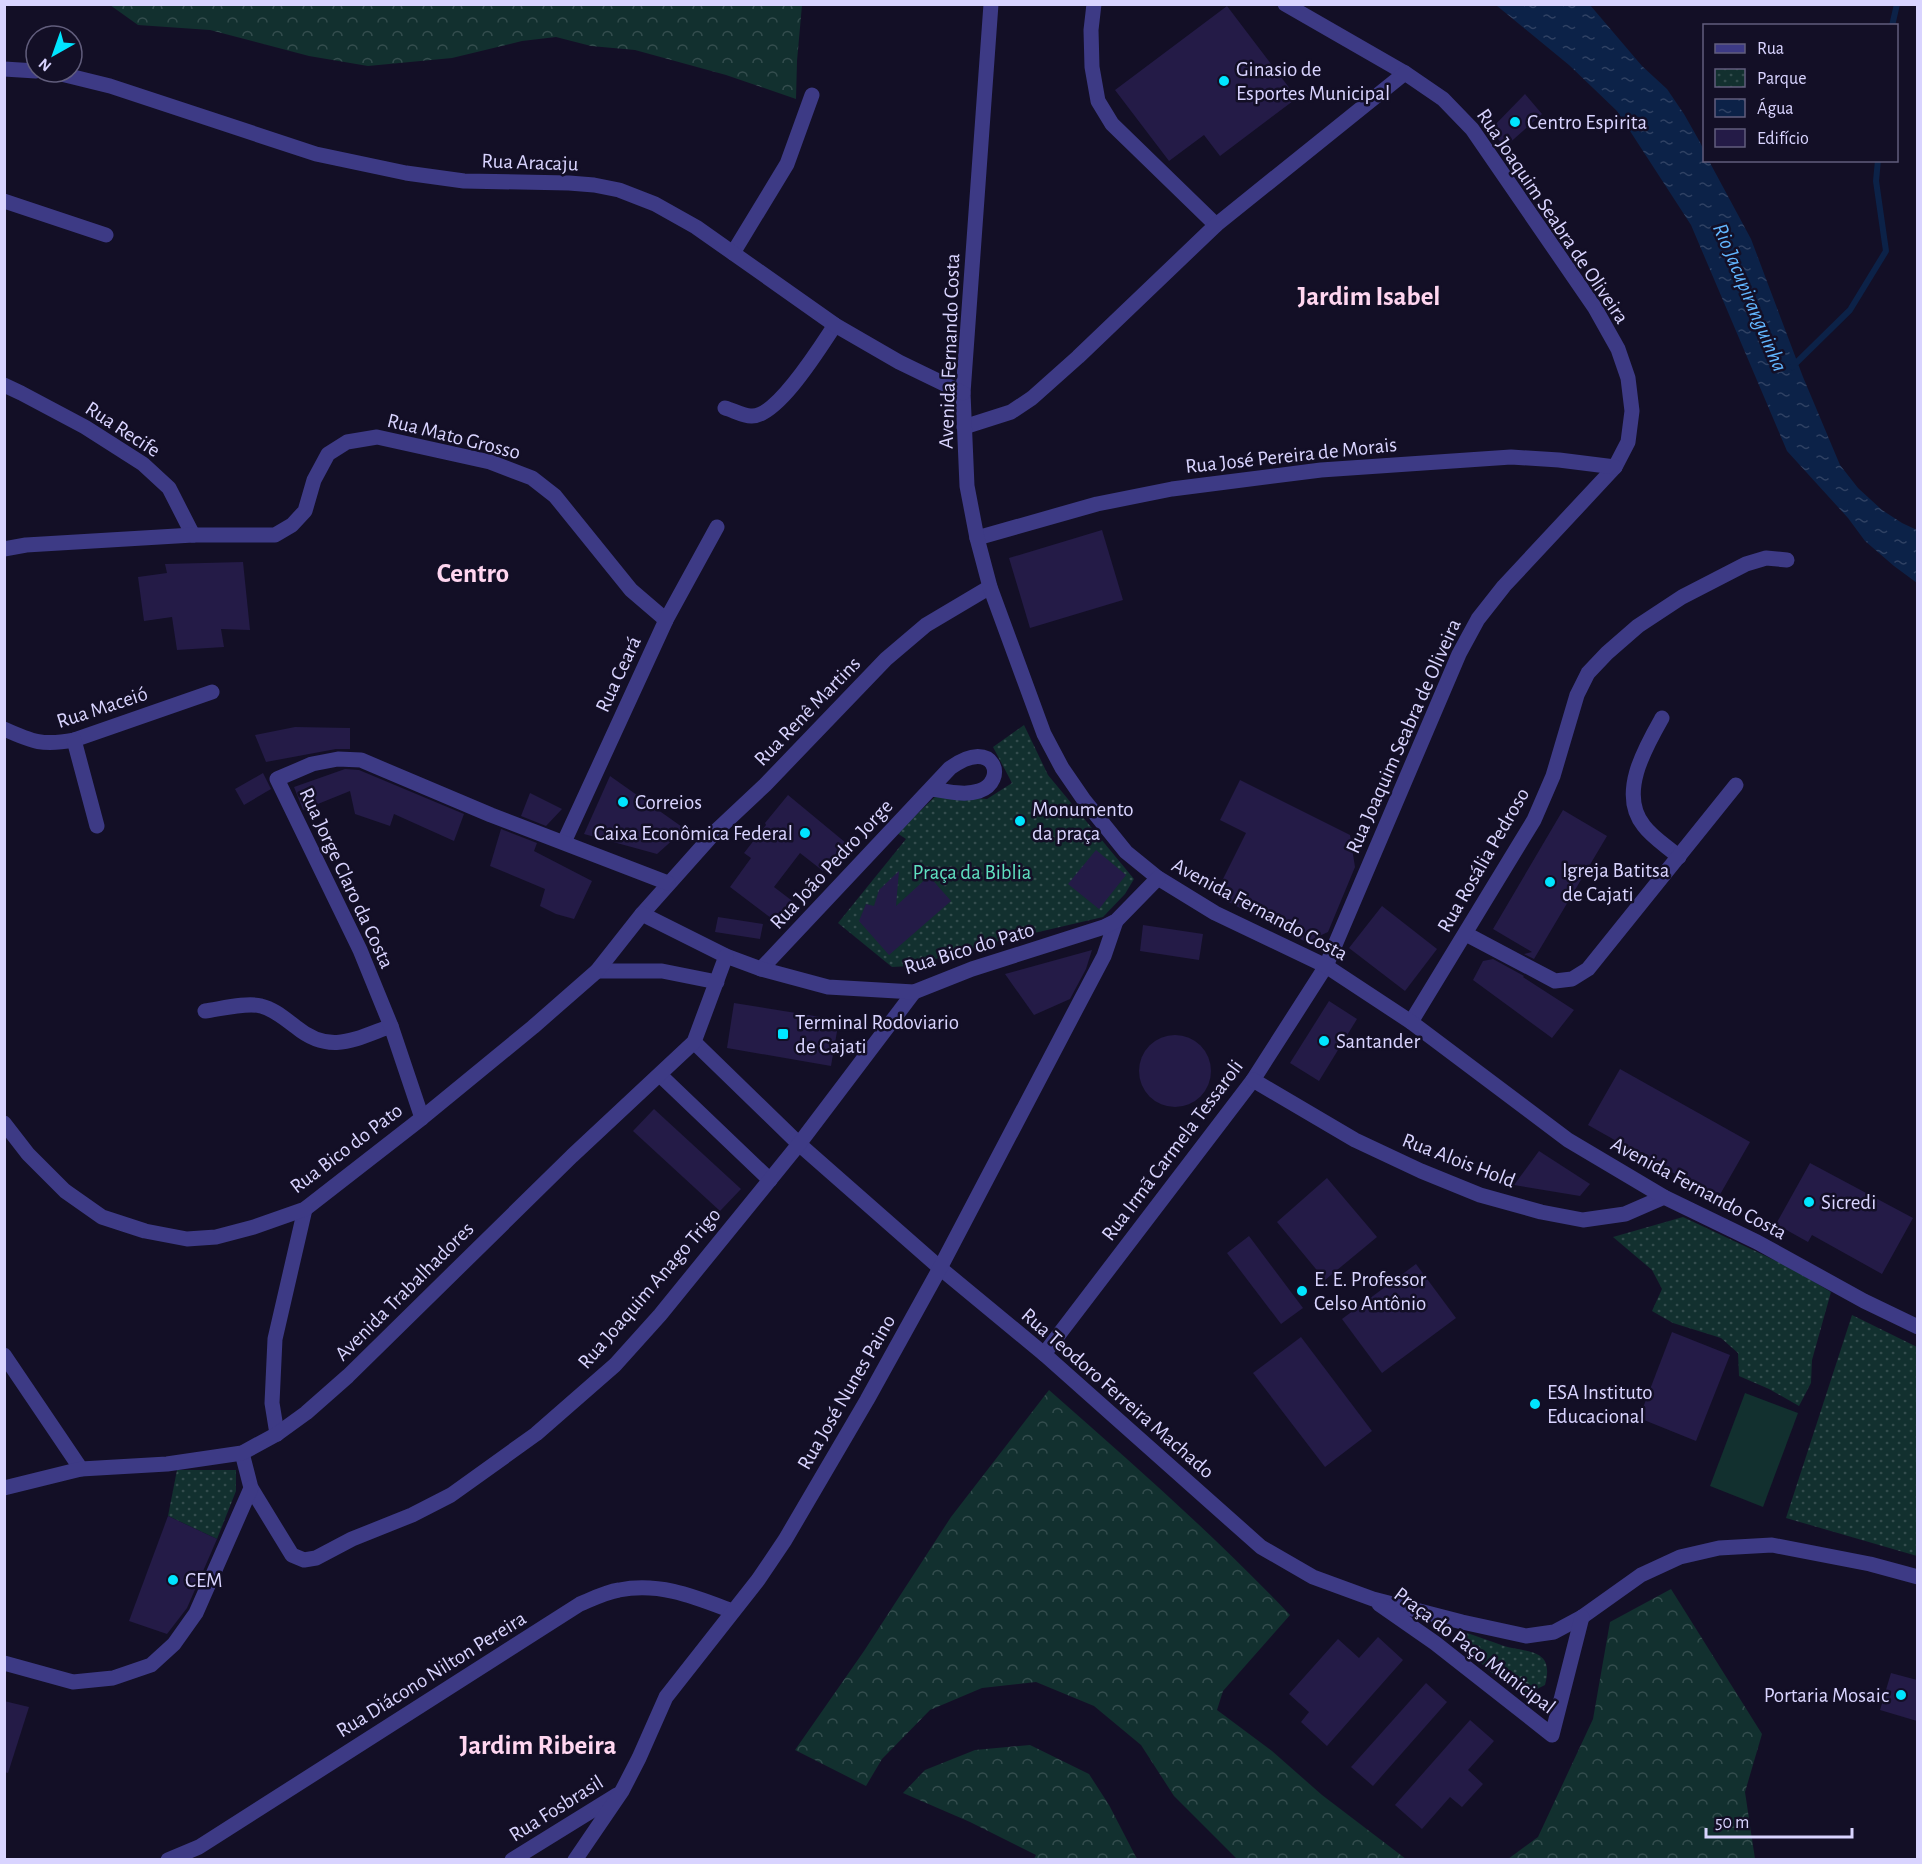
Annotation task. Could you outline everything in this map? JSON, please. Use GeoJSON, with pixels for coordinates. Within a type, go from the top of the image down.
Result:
{"type":"FeatureCollection","features":[{"type":"Feature","properties":{"kind":"street","name":"Avenida Fernando Costa"},"geometry":{"type":"LineString","coordinates":[[991,4],[963,393],[967,486],[990,587],[1044,734],[1062,768],[1084,800],[1126,852],[1158,878],[1215,913],[1326,966],[1412,1023],[1568,1140],[1664,1197],[1757,1242],[1864,1301],[1917,1327]]}},
{"type":"Feature","properties":{"kind":"street"},"geometry":{"type":"LineString","coordinates":[[1094,4],[1091,30],[1092,67],[1098,101],[1112,124],[1216,225]]}},
{"type":"Feature","properties":{"kind":"street","name":"Rua Joaquim Seabra de Oliveira"},"geometry":{"type":"LineString","coordinates":[[1285,4],[1405,73],[1443,99],[1472,129],[1595,308],[1618,349],[1628,378],[1632,411],[1628,442],[1614,467],[1504,586],[1478,619],[1459,654],[1326,966]]}},
{"type":"Feature","properties":{"kind":"street"},"geometry":{"type":"LineString","coordinates":[[4,69],[24,70]]}},
{"type":"Feature","properties":{"kind":"street"},"geometry":{"type":"LineString","coordinates":[[964,427],[1011,412],[1032,398],[1216,225],[1405,73]]}},
{"type":"Feature","properties":{"kind":"street","name":"Rua Aracaju"},"geometry":{"type":"LineString","coordinates":[[84,80],[110,86],[316,154],[406,173],[464,181],[594,185],[637,196],[676,215],[835,326],[898,362],[963,393]]}},
{"type":"Feature","properties":{"kind":"street"},"geometry":{"type":"LineString","coordinates":[[733,254],[787,164],[812,95]]}},
{"type":"Feature","properties":{"kind":"street"},"geometry":{"type":"LineString","coordinates":[[4,201],[106,235]]}},
{"type":"Feature","properties":{"kind":"street"},"geometry":{"type":"LineString","coordinates":[[724,408],[752,417],[765,412],[794,383],[835,326]]}},
{"type":"Feature","properties":{"kind":"street","name":"Rua Recife"},"geometry":{"type":"LineString","coordinates":[[4,386],[85,427],[143,464],[169,488],[193,535]]}},
{"type":"Feature","properties":{"kind":"street","name":"Rua Mato Grosso"},"geometry":{"type":"LineString","coordinates":[[4,549],[26,545],[193,535],[275,535],[292,525],[305,510],[314,480],[328,454],[347,442],[377,436],[490,462],[532,478],[555,496],[631,590],[666,620]]}},
{"type":"Feature","properties":{"kind":"street","name":"Rua José Pereira de Morais"},"geometry":{"type":"LineString","coordinates":[[977,538],[1098,504],[1172,489],[1321,470],[1510,457],[1614,467]]}},
{"type":"Feature","properties":{"kind":"street","name":"Rua Ceará"},"geometry":{"type":"LineString","coordinates":[[564,842],[666,620],[717,527]]}},
{"type":"Feature","properties":{"kind":"street","name":"Rua Rosália Pedroso"},"geometry":{"type":"LineString","coordinates":[[1412,1023],[1534,820],[1553,776],[1577,695],[1588,673],[1638,626],[1682,597],[1746,564],[1766,558],[1787,560]]}},
{"type":"Feature","properties":{"kind":"street","name":"Rua Renê Martins"},"geometry":{"type":"LineString","coordinates":[[642,914],[716,831],[765,785],[886,659],[926,626],[990,587]]}},
{"type":"Feature","properties":{"kind":"street","name":"Rua Maceió"},"geometry":{"type":"LineString","coordinates":[[4,729],[26,739],[52,744],[74,740],[212,692]]}},
{"type":"Feature","properties":{"kind":"street"},"geometry":{"type":"LineString","coordinates":[[1662,718],[1646,746],[1639,768],[1633,788],[1634,808],[1644,826],[1679,857]]}},
{"type":"Feature","properties":{"kind":"street"},"geometry":{"type":"LineString","coordinates":[[74,740],[97,826]]}},
{"type":"Feature","properties":{"kind":"street","name":"Rua Jorge Claro da Costa"},"geometry":{"type":"LineString","coordinates":[[422,1118],[392,1026],[360,950],[277,779],[312,764],[338,759],[362,760],[491,814],[668,883]]}},
{"type":"Feature","properties":{"kind":"street"},"geometry":{"type":"LineString","coordinates":[[1466,934],[1555,981],[1572,979],[1588,969],[1736,785]]}},
{"type":"Feature","properties":{"kind":"street","name":"Rua João Pedro Jorge"},"geometry":{"type":"LineString","coordinates":[[761,969],[932,789]]}},
{"type":"Feature","properties":{"kind":"street","name":"Rua Bico do Pato"},"geometry":{"type":"LineString","coordinates":[[4,1123],[28,1154],[65,1191],[102,1217],[145,1231],[187,1239],[216,1237],[254,1227],[305,1209],[422,1118],[597,971],[642,914],[726,956],[761,969],[828,987],[914,992],[972,969],[1091,932],[1116,921],[1158,878]]}},
{"type":"Feature","properties":{"kind":"street","name":"Rua José Nunes Paino"},"geometry":{"type":"LineString","coordinates":[[575,1860],[622,1791],[666,1697],[758,1580],[785,1540],[867,1400],[940,1268],[1104,957],[1116,921]]}},
{"type":"Feature","properties":{"kind":"street","name":"Avenida Trabalhadores"},"geometry":{"type":"LineString","coordinates":[[4,1488],[81,1469],[167,1464],[242,1453],[277,1434],[306,1413],[348,1376],[572,1156],[694,1042],[726,956]]}},
{"type":"Feature","properties":{"kind":"street","name":"Rua Irmã Carmela Tessaroli"},"geometry":{"type":"LineString","coordinates":[[1044,1354],[1253,1080],[1326,966]]}},
{"type":"Feature","properties":{"kind":"street"},"geometry":{"type":"LineString","coordinates":[[597,971],[662,971],[717,982]]}},
{"type":"Feature","properties":{"kind":"street","name":"Rua Joaquim Anago Trigo"},"geometry":{"type":"LineString","coordinates":[[242,1453],[251,1488],[292,1555],[304,1560],[316,1558],[352,1539],[412,1515],[451,1495],[536,1434],[615,1365],[660,1315],[799,1144],[914,992]]}},
{"type":"Feature","properties":{"kind":"street"},"geometry":{"type":"LineString","coordinates":[[205,1011],[257,1005],[271,1009],[308,1037],[328,1044],[350,1041],[392,1026]]}},
{"type":"Feature","properties":{"kind":"street","name":"Rua Teodoro Ferreira Machado"},"geometry":{"type":"LineString","coordinates":[[694,1042],[799,1144],[940,1268],[1044,1354],[1261,1546],[1313,1577],[1373,1599],[1526,1636],[1554,1632],[1582,1617],[1641,1575],[1680,1557],[1719,1548],[1772,1545],[1840,1557],[1917,1577]]}},
{"type":"Feature","properties":{"kind":"street"},"geometry":{"type":"LineString","coordinates":[[660,1075],[770,1180]]}},
{"type":"Feature","properties":{"kind":"street","name":"Rua Alois Hold"},"geometry":{"type":"LineString","coordinates":[[1253,1080],[1355,1140],[1421,1172],[1480,1195],[1541,1212],[1583,1220],[1625,1214],[1664,1197]]}},
{"type":"Feature","properties":{"kind":"street"},"geometry":{"type":"LineString","coordinates":[[277,1434],[272,1403],[275,1339],[305,1209]]}},
{"type":"Feature","properties":{"kind":"street"},"geometry":{"type":"LineString","coordinates":[[4,1355],[81,1469]]}},
{"type":"Feature","properties":{"kind":"street"},"geometry":{"type":"LineString","coordinates":[[4,1662],[73,1682],[113,1677],[151,1665],[174,1644],[196,1613],[251,1488]]}},
{"type":"Feature","properties":{"kind":"street","name":"Rua Diácono Nilton Pereira"},"geometry":{"type":"LineString","coordinates":[[168,1860],[199,1847],[580,1604],[618,1590],[654,1586],[732,1611]]}},
{"type":"Feature","properties":{"kind":"street","name":"Praça do Paço Municipal"},"geometry":{"type":"LineString","coordinates":[[1373,1599],[1435,1643],[1552,1735],[1582,1617]]}},
{"type":"Feature","properties":{"kind":"street","name":"Rua Fosbrasil"},"geometry":{"type":"LineString","coordinates":[[512,1860],[622,1791]]}},
{"type":"Feature","properties":{"kind":"green space"},"geometry":{"type":"Polygon","coordinates":[[[110,5],[802,5],[796,99],[726,75],[635,50],[591,46],[556,37],[522,41],[452,58],[368,66],[309,56],[210,30],[138,25],[110,5]]]}},
{"type":"Feature","properties":{"kind":"green space","name":"Praça da Biblia"},"geometry":{"type":"Polygon","coordinates":[[[1024,725],[1048,775],[1134,879],[1125,894],[1103,917],[995,942],[911,966],[892,967],[838,923],[906,839],[897,833],[937,795],[987,799],[1012,783],[993,747],[1024,725]]]}},
{"type":"Feature","properties":{"kind":"green space"},"geometry":{"type":"Polygon","coordinates":[[[1683,1217],[1791,1268],[1831,1292],[1812,1360],[1811,1383],[1799,1406],[1739,1376],[1738,1353],[1721,1338],[1673,1323],[1652,1311],[1662,1289],[1652,1270],[1613,1237],[1683,1217]]]}},
{"type":"Feature","properties":{"kind":"green space"},"geometry":{"type":"Polygon","coordinates":[[[1852,1315],[1917,1347],[1917,1556],[1786,1518],[1852,1315]]]}},
{"type":"Feature","properties":{"kind":"green space"},"geometry":{"type":"Polygon","coordinates":[[[1049,1390],[1202,1528],[1290,1615],[1223,1691],[1217,1710],[1272,1751],[1322,1795],[1406,1859],[1237,1859],[1174,1796],[1141,1745],[1094,1706],[1036,1682],[982,1688],[930,1710],[882,1759],[866,1786],[795,1750],[864,1651],[951,1517],[1049,1390]]]}},
{"type":"Feature","properties":{"kind":"green space"},"geometry":{"type":"Polygon","coordinates":[[[1745,1393],[1798,1413],[1763,1507],[1710,1486],[1745,1393]]]}},
{"type":"Feature","properties":{"kind":"green space"},"geometry":{"type":"Polygon","coordinates":[[[177,1470],[236,1470],[236,1491],[217,1539],[168,1516],[177,1470]]]}},
{"type":"Feature","properties":{"kind":"green space"},"geometry":{"type":"Polygon","coordinates":[[[1671,1589],[1762,1734],[1745,1792],[1755,1859],[1508,1859],[1538,1837],[1593,1719],[1610,1622],[1671,1589]]]}},
{"type":"Feature","properties":{"kind":"green space"},"geometry":{"type":"Polygon","coordinates":[[[1464,1632],[1504,1646],[1537,1654],[1546,1664],[1545,1685],[1529,1693],[1499,1678],[1481,1664],[1458,1639],[1464,1632]]]}},
{"type":"Feature","properties":{"kind":"green space"},"geometry":{"type":"Polygon","coordinates":[[[1030,1745],[1089,1774],[1109,1805],[1137,1859],[1034,1859],[1036,1855],[970,1822],[903,1793],[925,1770],[975,1750],[1030,1745]]]}},
{"type":"Feature","properties":{"kind":"water","name":"Rio Jacupiranguinha"},"geometry":{"type":"Polygon","coordinates":[[[1496,5],[1590,5],[1642,66],[1667,89],[1701,144],[1703,162],[1710,162],[1751,239],[1803,377],[1840,465],[1858,488],[1882,510],[1917,530],[1917,583],[1865,541],[1848,518],[1787,451],[1691,225],[1617,111],[1569,65],[1496,5]]]}},
{"type":"Feature","properties":{"kind":"building","name":"Ginasio de Esportes Municipal"},"geometry":{"type":"Polygon","coordinates":[[[1227,6],[1297,98],[1220,156],[1204,135],[1169,161],[1115,90],[1227,6]]]}},
{"type":"Feature","properties":{"kind":"building","name":"Centro Espirita"},"geometry":{"type":"Polygon","coordinates":[[[1525,94],[1542,114],[1505,147],[1490,130],[1525,94]]]}},
{"type":"Feature","properties":{"kind":"building"},"geometry":{"type":"Polygon","coordinates":[[[1102,530],[1123,600],[1030,628],[1009,558],[1102,530]]]}},
{"type":"Feature","properties":{"kind":"building"},"geometry":{"type":"Polygon","coordinates":[[[243,562],[250,630],[221,629],[224,647],[177,650],[172,617],[144,621],[138,577],[167,573],[165,564],[243,562]]]}},
{"type":"Feature","properties":{"kind":"building"},"geometry":{"type":"Polygon","coordinates":[[[295,727],[350,728],[350,749],[336,749],[266,762],[255,735],[295,727]]]}},
{"type":"Feature","properties":{"kind":"building"},"geometry":{"type":"Polygon","coordinates":[[[345,769],[359,770],[464,814],[454,841],[394,814],[390,826],[355,814],[350,791],[303,810],[294,787],[345,769]]]}},
{"type":"Feature","properties":{"kind":"building"},"geometry":{"type":"Polygon","coordinates":[[[263,773],[271,789],[244,805],[235,789],[263,773]]]}},
{"type":"Feature","properties":{"kind":"building","name":"Correios"},"geometry":{"type":"Polygon","coordinates":[[[610,776],[685,829],[657,854],[584,834],[610,776]]]}},
{"type":"Feature","properties":{"kind":"building"},"geometry":{"type":"Polygon","coordinates":[[[1240,780],[1350,835],[1355,867],[1328,932],[1306,942],[1215,895],[1246,833],[1220,820],[1240,780]]]}},
{"type":"Feature","properties":{"kind":"building"},"geometry":{"type":"Polygon","coordinates":[[[530,793],[562,809],[546,826],[521,816],[530,793]]]}},
{"type":"Feature","properties":{"kind":"building"},"geometry":{"type":"Polygon","coordinates":[[[788,795],[846,843],[823,871],[800,853],[774,887],[795,903],[779,924],[730,887],[751,858],[744,853],[788,795]]]}},
{"type":"Feature","properties":{"kind":"building","name":"Igreja Batitsa de Cajati"},"geometry":{"type":"Polygon","coordinates":[[[1563,810],[1607,836],[1534,959],[1524,954],[1532,952],[1493,929],[1563,810]]]}},
{"type":"Feature","properties":{"kind":"building"},"geometry":{"type":"Polygon","coordinates":[[[501,829],[537,843],[534,851],[592,881],[574,919],[540,906],[545,889],[490,866],[501,829]]]}},
{"type":"Feature","properties":{"kind":"building"},"geometry":{"type":"Polygon","coordinates":[[[1096,850],[1126,875],[1099,909],[1068,884],[1096,850]]]}},
{"type":"Feature","properties":{"kind":"building"},"geometry":{"type":"Polygon","coordinates":[[[899,871],[896,906],[929,876],[951,901],[889,955],[859,921],[866,904],[874,906],[879,890],[899,871]]]}},
{"type":"Feature","properties":{"kind":"building"},"geometry":{"type":"Polygon","coordinates":[[[1382,906],[1437,949],[1405,991],[1349,948],[1382,906]]]}},
{"type":"Feature","properties":{"kind":"building"},"geometry":{"type":"Polygon","coordinates":[[[718,917],[763,924],[760,939],[715,932],[718,917]]]}},
{"type":"Feature","properties":{"kind":"building"},"geometry":{"type":"Polygon","coordinates":[[[1143,925],[1203,934],[1199,960],[1140,951],[1143,925]]]}},
{"type":"Feature","properties":{"kind":"building"},"geometry":{"type":"Polygon","coordinates":[[[1092,950],[1086,969],[1070,999],[1034,1015],[1005,974],[1092,950]]]}},
{"type":"Feature","properties":{"kind":"building"},"geometry":{"type":"Polygon","coordinates":[[[1493,959],[1524,976],[1574,1010],[1552,1038],[1473,980],[1483,961],[1493,959]]]}},
{"type":"Feature","properties":{"kind":"building","name":"Santander"},"geometry":{"type":"Polygon","coordinates":[[[1329,1001],[1357,1019],[1319,1081],[1290,1063],[1329,1001]]]}},
{"type":"Feature","properties":{"kind":"building","name":"Terminal Rodoviario de Cajati"},"geometry":{"type":"Polygon","coordinates":[[[734,1003],[839,1020],[831,1066],[727,1048],[734,1003]]]}},
{"type":"Feature","properties":{"kind":"building"},"geometry":{"type":"Polygon","coordinates":[[[1182,1035],[1201,1045],[1209,1057],[1211,1071],[1209,1085],[1201,1097],[1189,1105],[1168,1107],[1149,1097],[1141,1085],[1139,1064],[1149,1045],[1161,1037],[1182,1035]]]}},
{"type":"Feature","properties":{"kind":"building"},"geometry":{"type":"Polygon","coordinates":[[[1620,1069],[1750,1142],[1718,1198],[1588,1125],[1620,1069]]]}},
{"type":"Feature","properties":{"kind":"building"},"geometry":{"type":"Polygon","coordinates":[[[654,1109],[741,1189],[720,1211],[633,1131],[654,1109]]]}},
{"type":"Feature","properties":{"kind":"building"},"geometry":{"type":"Polygon","coordinates":[[[1539,1151],[1590,1184],[1580,1196],[1514,1185],[1539,1151]]]}},
{"type":"Feature","properties":{"kind":"building"},"geometry":{"type":"Polygon","coordinates":[[[1810,1163],[1913,1218],[1882,1274],[1812,1235],[1808,1242],[1776,1224],[1810,1163]]]}},
{"type":"Feature","properties":{"kind":"building"},"geometry":{"type":"Polygon","coordinates":[[[1327,1178],[1377,1237],[1325,1280],[1277,1222],[1327,1178]]]}},
{"type":"Feature","properties":{"kind":"building"},"geometry":{"type":"Polygon","coordinates":[[[1249,1236],[1303,1308],[1281,1324],[1227,1253],[1249,1236]]]}},
{"type":"Feature","properties":{"kind":"building"},"geometry":{"type":"Polygon","coordinates":[[[1416,1264],[1456,1318],[1382,1373],[1342,1319],[1416,1264]]]}},
{"type":"Feature","properties":{"kind":"building"},"geometry":{"type":"Polygon","coordinates":[[[1672,1332],[1730,1355],[1696,1441],[1639,1418],[1672,1332]]]}},
{"type":"Feature","properties":{"kind":"building"},"geometry":{"type":"Polygon","coordinates":[[[1301,1337],[1372,1431],[1325,1467],[1253,1373],[1301,1337]]]}},
{"type":"Feature","properties":{"kind":"building","name":"CEM"},"geometry":{"type":"Polygon","coordinates":[[[168,1516],[217,1539],[187,1608],[167,1634],[129,1621],[168,1516]]]}},
{"type":"Feature","properties":{"kind":"building"},"geometry":{"type":"Polygon","coordinates":[[[1378,1637],[1403,1660],[1327,1746],[1301,1722],[1309,1712],[1289,1694],[1338,1639],[1359,1658],[1378,1637]]]}},
{"type":"Feature","properties":{"kind":"building","name":"Portaria Mosaic"},"geometry":{"type":"Polygon","coordinates":[[[1891,1673],[1917,1680],[1917,1721],[1880,1710],[1891,1673]]]}},
{"type":"Feature","properties":{"kind":"building"},"geometry":{"type":"Polygon","coordinates":[[[1426,1683],[1447,1702],[1373,1786],[1351,1767],[1426,1683]]]}},
{"type":"Feature","properties":{"kind":"building"},"geometry":{"type":"Polygon","coordinates":[[[4,1701],[29,1707],[8,1773],[4,1772],[4,1701]]]}},
{"type":"Feature","properties":{"kind":"building"},"geometry":{"type":"Polygon","coordinates":[[[1470,1720],[1494,1741],[1468,1770],[1483,1784],[1462,1807],[1450,1797],[1422,1829],[1395,1805],[1470,1720]]]}},
{"type":"Feature","properties":{"kind":"waterway"},"geometry":{"type":"LineString","coordinates":[[1892,24],[1897,4]]}},
{"type":"Feature","properties":{"kind":"waterway","name":"Rio Jacupiranguinha"},"geometry":{"type":"LineString","coordinates":[[1792,367],[1850,310],[1886,251],[1876,181],[1878,162]]}},
{"type":"Feature","properties":{"kind":"place","name":"Ginasio de Esportes Municipal"},"geometry":{"type":"Point","coordinates":[1224,81]}},
{"type":"Feature","properties":{"kind":"place","name":"Centro Espirita"},"geometry":{"type":"Point","coordinates":[1515,122]}},
{"type":"Feature","properties":{"kind":"place","name":"Correios"},"geometry":{"type":"Point","coordinates":[623,802]}},
{"type":"Feature","properties":{"kind":"place","name":"Monumento da praça"},"geometry":{"type":"Point","coordinates":[1020,821]}},
{"type":"Feature","properties":{"kind":"place","name":"Caixa Econômica Federal"},"geometry":{"type":"Point","coordinates":[805,833]}},
{"type":"Feature","properties":{"kind":"place","name":"Igreja Batitsa de Cajati"},"geometry":{"type":"Point","coordinates":[1550,882]}},
{"type":"Feature","properties":{"kind":"place","name":"Terminal Rodoviario de Cajati"},"geometry":{"type":"Point","coordinates":[783,1034]}},
{"type":"Feature","properties":{"kind":"place","name":"Santander"},"geometry":{"type":"Point","coordinates":[1324,1041]}},
{"type":"Feature","properties":{"kind":"place","name":"Sicredi"},"geometry":{"type":"Point","coordinates":[1809,1202]}},
{"type":"Feature","properties":{"kind":"place","name":"E. E. Professor Celso Antônio"},"geometry":{"type":"Point","coordinates":[1302,1291]}},
{"type":"Feature","properties":{"kind":"place","name":"ESA Instituto Educacional"},"geometry":{"type":"Point","coordinates":[1535,1404]}},
{"type":"Feature","properties":{"kind":"place","name":"CEM"},"geometry":{"type":"Point","coordinates":[173,1580]}},
{"type":"Feature","properties":{"kind":"place","name":"Portaria Mosaic"},"geometry":{"type":"Point","coordinates":[1901,1695]}},
{"type":"Feature","properties":{"kind":"district","name":"Jardim Isabel"},"geometry":{"type":"Point","coordinates":[1369,296]}},
{"type":"Feature","properties":{"kind":"district","name":"Centro"},"geometry":{"type":"Point","coordinates":[473,573]}},
{"type":"Feature","properties":{"kind":"district","name":"Jardim Ribeira"},"geometry":{"type":"Point","coordinates":[538,1745]}}]}
